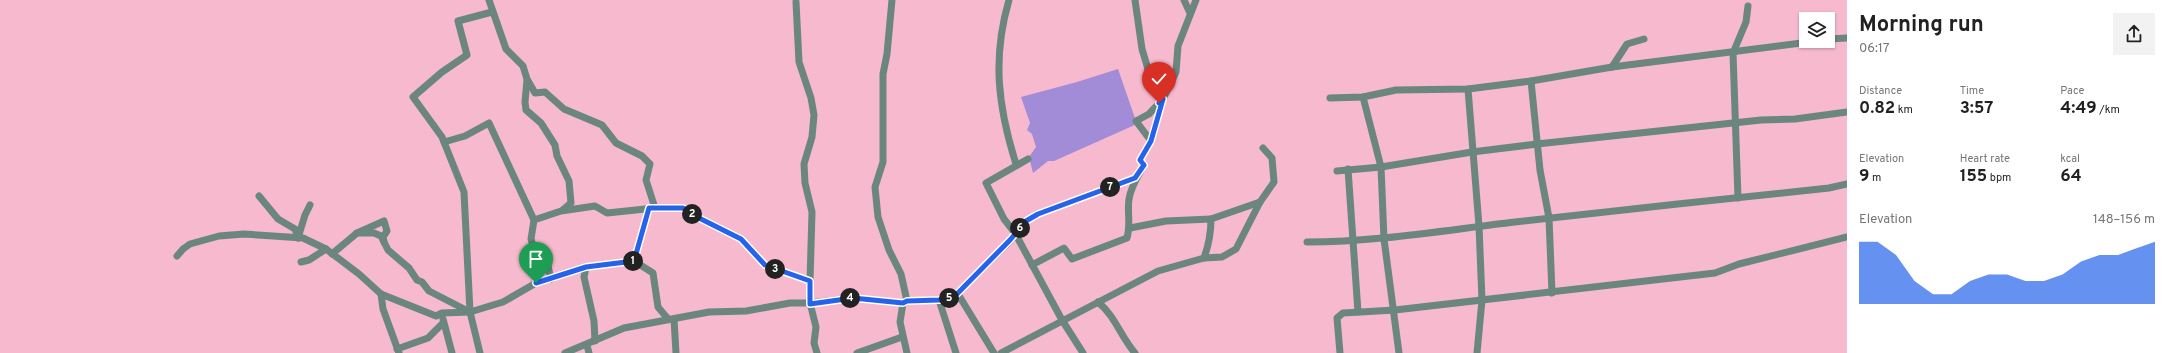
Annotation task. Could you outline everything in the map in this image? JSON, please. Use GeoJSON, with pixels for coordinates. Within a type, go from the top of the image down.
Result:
{"type":"FeatureCollection","features":[{"type":"Feature","properties":{"kind":"street"},"geometry":{"type":"LineString","coordinates":[[489,0],[506,49],[523,66],[527,79],[535,93],[545,92],[564,109],[602,125],[616,143],[642,156],[650,164],[646,180],[652,208],[634,261]]}},
{"type":"Feature","properties":{"kind":"street"},"geometry":{"type":"LineString","coordinates":[[892,0],[887,54],[883,74],[883,162],[875,187],[878,217],[889,250],[900,274],[905,302],[900,322],[902,337],[907,353]]}},
{"type":"Feature","properties":{"kind":"street"},"geometry":{"type":"LineString","coordinates":[[1009,0],[1004,15],[998,79],[999,97],[1016,164]]}},
{"type":"Feature","properties":{"kind":"street"},"geometry":{"type":"LineString","coordinates":[[1135,0],[1142,50],[1148,70],[1163,99]]}},
{"type":"Feature","properties":{"kind":"street"},"geometry":{"type":"LineString","coordinates":[[1184,0],[1190,14]]}},
{"type":"Feature","properties":{"kind":"street"},"geometry":{"type":"LineString","coordinates":[[1032,265],[1064,248],[1072,259],[1107,247],[1127,238],[1130,228],[1128,200],[1135,178],[1144,165],[1140,160],[1151,141],[1163,99],[1176,72],[1178,46],[1196,0]]}},
{"type":"Feature","properties":{"kind":"street"},"geometry":{"type":"LineString","coordinates":[[796,2],[799,62],[811,98],[814,115],[812,137],[804,164],[805,183],[812,212],[810,304],[816,327],[814,343],[817,353]]}},
{"type":"Feature","properties":{"kind":"street"},"geometry":{"type":"LineString","coordinates":[[1738,198],[1734,53],[1746,22],[1748,6]]}},
{"type":"Feature","properties":{"kind":"street"},"geometry":{"type":"LineString","coordinates":[[480,353],[470,312],[464,192],[444,142],[413,98],[442,72],[467,55],[458,21],[492,12]]}},
{"type":"Feature","properties":{"kind":"street"},"geometry":{"type":"LineString","coordinates":[[1835,39],[1847,38]]}},
{"type":"Feature","properties":{"kind":"street"},"geometry":{"type":"LineString","coordinates":[[1612,67],[1627,44],[1644,39]]}},
{"type":"Feature","properties":{"kind":"street"},"geometry":{"type":"LineString","coordinates":[[1330,98],[1363,97],[1396,90],[1468,89],[1531,82],[1612,67],[1734,53],[1799,44]]}},
{"type":"Feature","properties":{"kind":"street"},"geometry":{"type":"LineString","coordinates":[[1148,70],[1162,69],[1173,77]]}},
{"type":"Feature","properties":{"kind":"street"},"geometry":{"type":"LineString","coordinates":[[527,79],[525,102],[526,110],[541,123],[555,145],[557,156],[569,181],[571,203],[561,211]]}},
{"type":"Feature","properties":{"kind":"street"},"geometry":{"type":"LineString","coordinates":[[1531,82],[1537,144],[1549,218],[1552,293]]}},
{"type":"Feature","properties":{"kind":"street"},"geometry":{"type":"LineString","coordinates":[[1468,89],[1479,226],[1482,300],[1477,353]]}},
{"type":"Feature","properties":{"kind":"street"},"geometry":{"type":"LineString","coordinates":[[1363,97],[1381,167],[1384,239],[1395,310],[1399,353]]}},
{"type":"Feature","properties":{"kind":"street"},"geometry":{"type":"LineString","coordinates":[[1151,141],[1136,121],[1149,114],[1163,99]]}},
{"type":"Feature","properties":{"kind":"street"},"geometry":{"type":"LineString","coordinates":[[1338,171],[1381,167],[1472,152],[1537,144],[1736,122],[1795,119],[1847,112]]}},
{"type":"Feature","properties":{"kind":"street"},"geometry":{"type":"LineString","coordinates":[[444,142],[465,136],[489,123],[534,220],[532,239],[534,249],[541,249],[545,253],[551,279]]}},
{"type":"Feature","properties":{"kind":"street"},"geometry":{"type":"LineString","coordinates":[[1001,353],[1062,320],[1125,290],[1158,271],[1204,258],[1222,257],[1236,249],[1260,202],[1274,182],[1272,158],[1263,148]]}},
{"type":"Feature","properties":{"kind":"street"},"geometry":{"type":"LineString","coordinates":[[1028,159],[1016,164],[986,183],[1004,219],[1015,233],[1062,320],[1083,353]]}},
{"type":"Feature","properties":{"kind":"street"},"geometry":{"type":"LineString","coordinates":[[1348,169],[1358,312]]}},
{"type":"Feature","properties":{"kind":"street"},"geometry":{"type":"LineString","coordinates":[[564,353],[587,345],[624,328],[709,312],[746,311],[790,304],[810,304],[853,298],[905,302],[939,300],[958,294],[1010,240],[1026,221],[1038,214],[1135,178]]}},
{"type":"Feature","properties":{"kind":"street"},"geometry":{"type":"LineString","coordinates":[[1307,242],[1353,242],[1384,239],[1479,226],[1829,188],[1847,184]]}},
{"type":"Feature","properties":{"kind":"street"},"geometry":{"type":"LineString","coordinates":[[259,196],[278,219],[295,229],[298,238]]}},
{"type":"Feature","properties":{"kind":"street"},"geometry":{"type":"LineString","coordinates":[[1130,228],[1166,221],[1212,219],[1260,202]]}},
{"type":"Feature","properties":{"kind":"street"},"geometry":{"type":"LineString","coordinates":[[298,238],[305,215],[310,205]]}},
{"type":"Feature","properties":{"kind":"street"},"geometry":{"type":"LineString","coordinates":[[534,220],[561,211],[595,206],[607,213],[652,208],[683,208],[699,218],[741,239],[765,265],[810,281]]}},
{"type":"Feature","properties":{"kind":"street"},"geometry":{"type":"LineString","coordinates":[[1204,258],[1208,247],[1207,241],[1211,232],[1212,219]]}},
{"type":"Feature","properties":{"kind":"street"},"geometry":{"type":"LineString","coordinates":[[332,254],[357,234],[384,221],[387,231],[383,237],[384,242]]}},
{"type":"Feature","properties":{"kind":"street"},"geometry":{"type":"LineString","coordinates":[[357,234],[374,233],[381,236],[388,250],[409,268],[417,280],[422,282],[429,291],[470,312]]}},
{"type":"Feature","properties":{"kind":"street"},"geometry":{"type":"LineString","coordinates":[[177,256],[182,249],[190,244],[219,236],[244,234],[298,238],[326,249],[359,274],[381,294],[436,316],[442,313],[470,312],[503,302],[536,283],[586,267],[634,261],[653,273],[658,307],[671,319],[676,353]]}},
{"type":"Feature","properties":{"kind":"street"},"geometry":{"type":"LineString","coordinates":[[1340,353],[1338,315],[1343,313],[1395,310],[1715,273],[1739,264],[1847,237]]}},
{"type":"Feature","properties":{"kind":"street"},"geometry":{"type":"LineString","coordinates":[[301,262],[309,260],[326,249]]}},
{"type":"Feature","properties":{"kind":"street"},"geometry":{"type":"LineString","coordinates":[[586,267],[584,277],[594,321],[595,341]]}},
{"type":"Feature","properties":{"kind":"street"},"geometry":{"type":"LineString","coordinates":[[381,294],[383,309],[398,351],[428,338],[443,323]]}},
{"type":"Feature","properties":{"kind":"street"},"geometry":{"type":"LineString","coordinates":[[958,294],[994,353]]}},
{"type":"Feature","properties":{"kind":"street"},"geometry":{"type":"LineString","coordinates":[[939,300],[956,353]]}},
{"type":"Feature","properties":{"kind":"street"},"geometry":{"type":"LineString","coordinates":[[1098,302],[1108,310],[1124,341],[1135,353]]}},
{"type":"Feature","properties":{"kind":"street"},"geometry":{"type":"LineString","coordinates":[[442,313],[443,323],[452,353]]}},
{"type":"Feature","properties":{"kind":"street"},"geometry":{"type":"LineString","coordinates":[[857,353],[902,337]]}},
{"type":"Feature","properties":{"kind":"street"},"geometry":{"type":"LineString","coordinates":[[587,345],[589,353]]}},
{"type":"Feature","properties":{"kind":"shaded area"},"geometry":{"type":"Polygon","coordinates":[[[1118,69],[1137,124],[1054,161],[1048,161],[1033,173],[1029,157],[1036,147],[1032,134],[1027,130],[1030,123],[1021,97],[1118,69]]]}},
{"type":"Feature","properties":{"kind":"route"},"geometry":{"type":"LineString","coordinates":[[536,283],[586,267],[615,262],[634,261],[649,208],[683,208],[699,218],[741,239],[765,265],[810,281],[810,304],[853,298],[903,303],[907,301],[939,300],[953,297],[977,275],[1026,221],[1038,214],[1135,178],[1144,165],[1140,160],[1151,141],[1163,99],[1159,103]]}}]}
